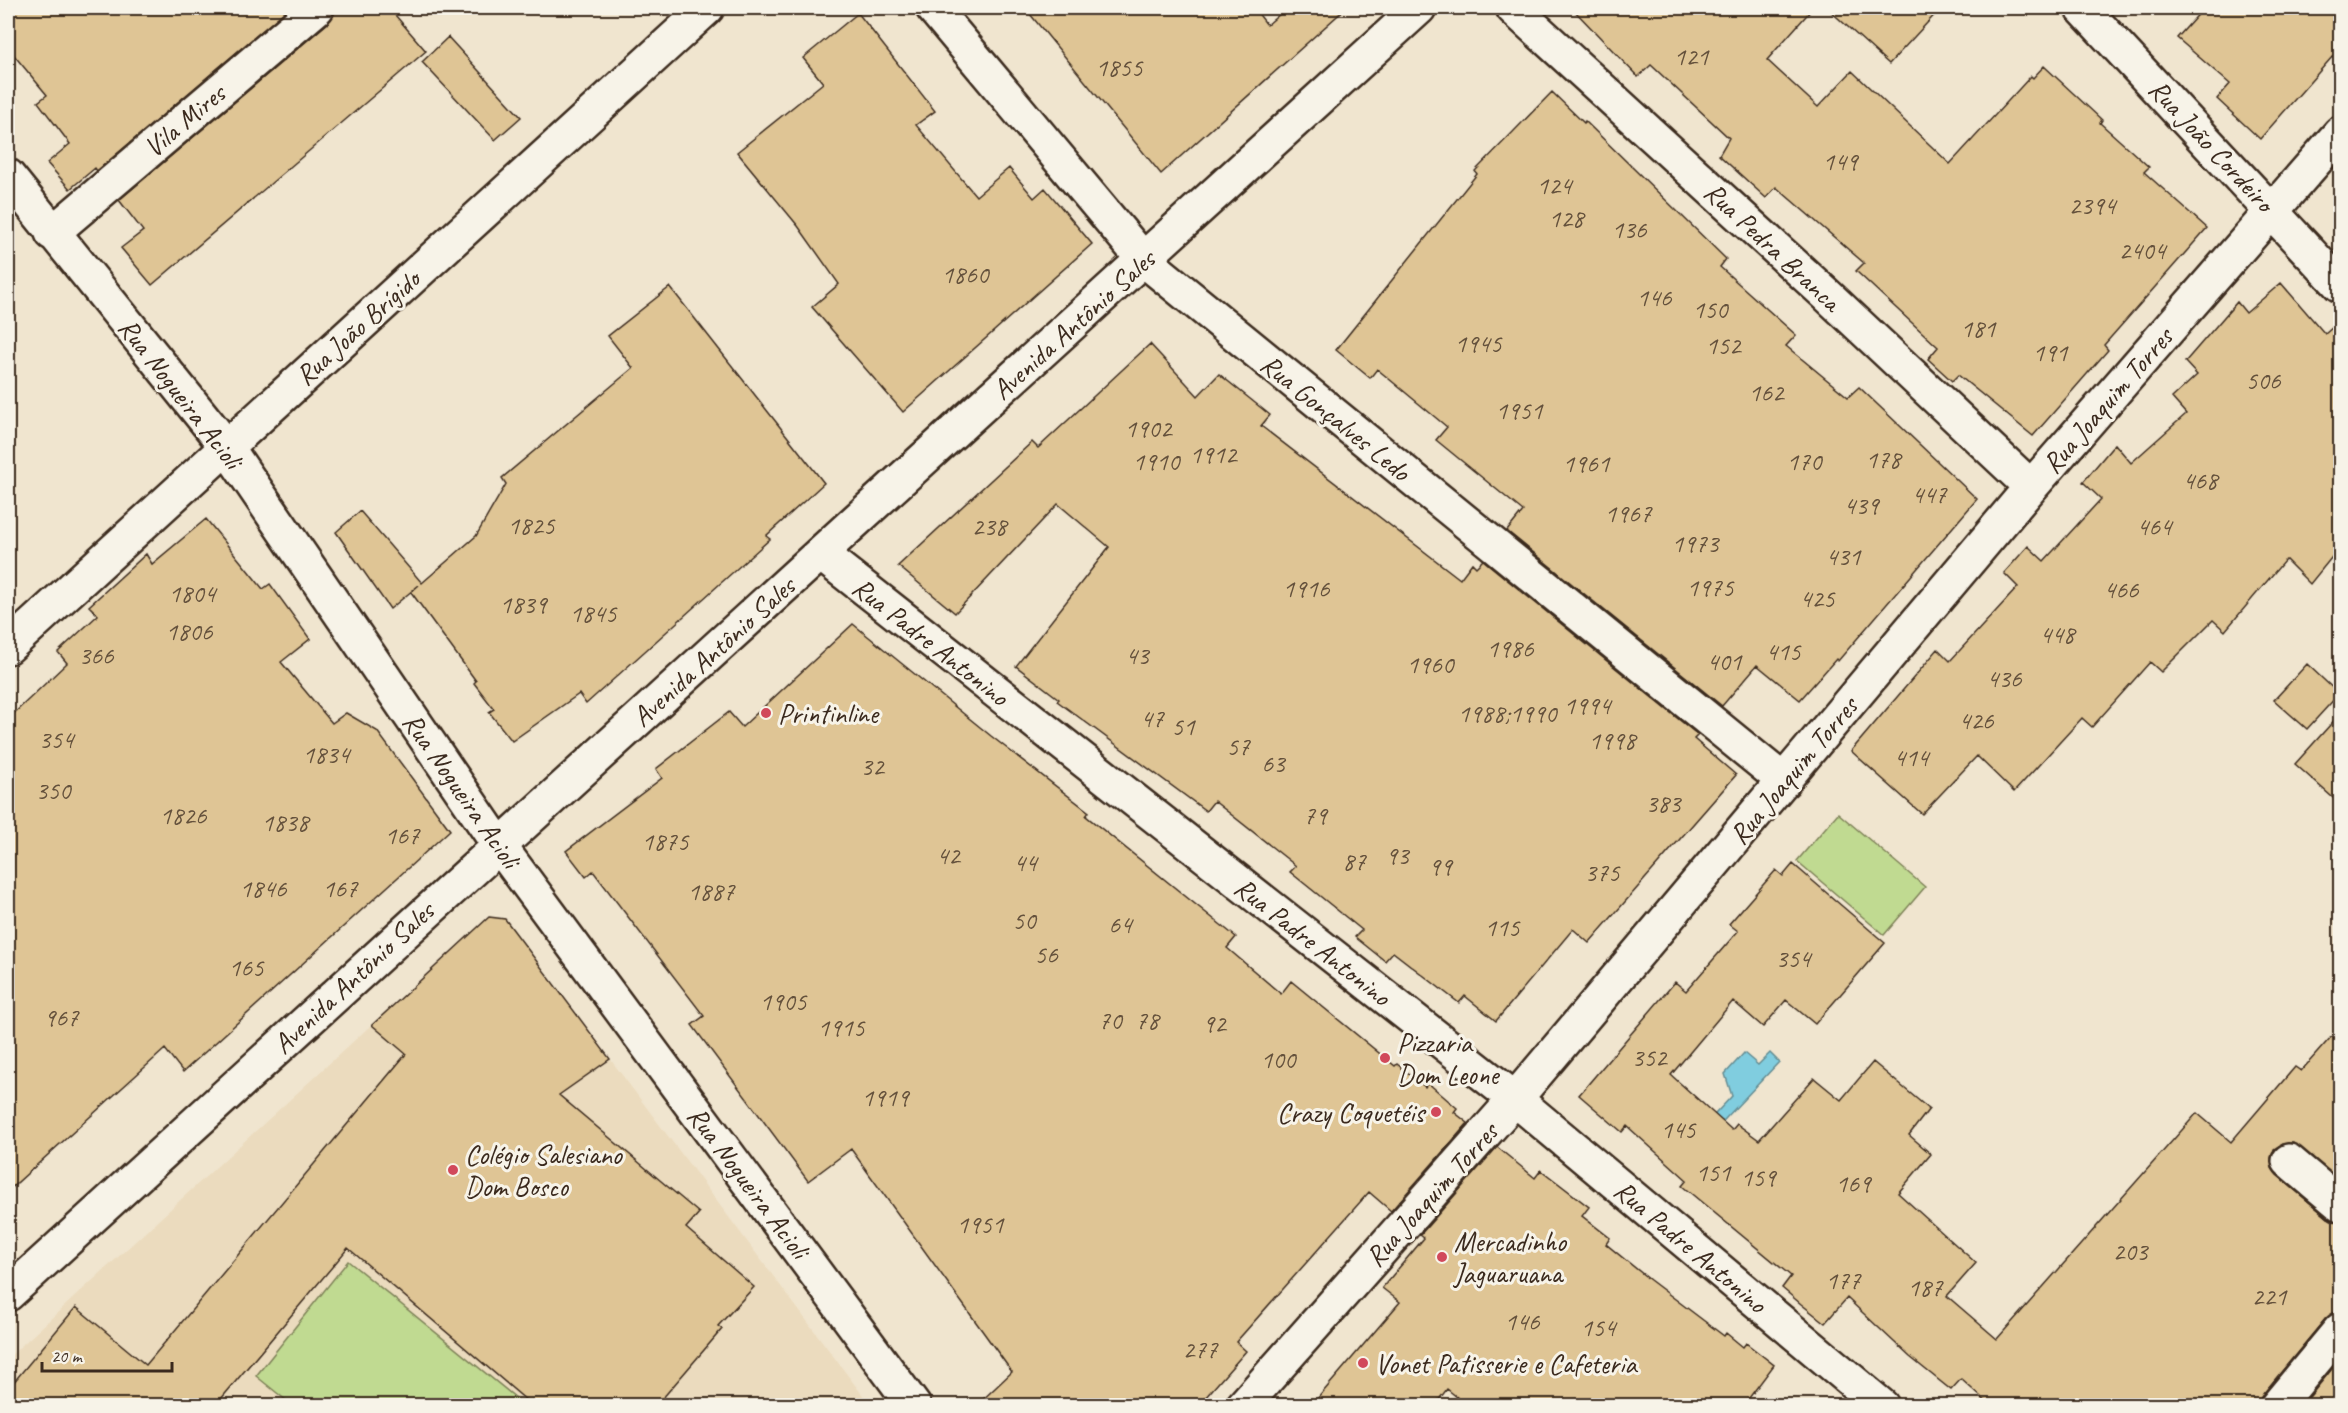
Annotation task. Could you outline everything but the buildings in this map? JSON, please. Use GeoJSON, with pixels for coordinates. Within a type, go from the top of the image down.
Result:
{"type":"FeatureCollection","features":[{"type":"Feature","properties":{"kind":"street","name":"Vila Mires"},"geometry":{"type":"LineString","coordinates":[[52,232],[317,8]]}},
{"type":"Feature","properties":{"kind":"street","name":"Rua João Brígido"},"geometry":{"type":"LineString","coordinates":[[8,648],[707,8]]}},
{"type":"Feature","properties":{"kind":"street","name":"Rua Gonçalves Ledo"},"geometry":{"type":"LineString","coordinates":[[933,8],[1143,259],[1784,781]]}},
{"type":"Feature","properties":{"kind":"street","name":"Avenida Antônio Sales"},"geometry":{"type":"LineString","coordinates":[[8,1294],[498,844],[821,554],[1419,8]]}},
{"type":"Feature","properties":{"kind":"street","name":"Rua Pedra Branca"},"geometry":{"type":"LineString","coordinates":[[1513,8],[1828,296],[2031,487]]}},
{"type":"Feature","properties":{"kind":"street","name":"Rua João Cordeiro"},"geometry":{"type":"LineString","coordinates":[[2082,8],[2274,210],[2340,285]]}},
{"type":"Feature","properties":{"kind":"street","name":"Rua Joaquim Torres"},"geometry":{"type":"LineString","coordinates":[[1243,1406],[1515,1099],[2031,487],[2340,133]]}},
{"type":"Feature","properties":{"kind":"street","name":"Rua Nogueira Acioli"},"geometry":{"type":"LineString","coordinates":[[8,176],[226,446],[498,844],[914,1406]]}},
{"type":"Feature","properties":{"kind":"street","name":"Rua Padre Antonino"},"geometry":{"type":"LineString","coordinates":[[821,554],[1515,1099],[1882,1406]]}},
{"type":"Feature","properties":{"kind":"street"},"geometry":{"type":"LineString","coordinates":[[2289,1161],[2340,1204]]}},
{"type":"Feature","properties":{"kind":"street"},"geometry":{"type":"LineString","coordinates":[[2277,1406],[2340,1330]]}},
{"type":"Feature","properties":{"kind":"shaded area","name":"Colégio Salesiano Dom Bosco"},"geometry":{"type":"Polygon","coordinates":[[[489,917],[505,919],[870,1405],[8,1406],[8,1358],[489,917]]]}},
{"type":"Feature","properties":{"kind":"green space"},"geometry":{"type":"Polygon","coordinates":[[[1838,813],[1925,887],[1884,935],[1797,861],[1838,813]]]}},
{"type":"Feature","properties":{"kind":"green space"},"geometry":{"type":"Polygon","coordinates":[[[348,1261],[521,1402],[518,1405],[292,1405],[256,1376],[348,1261]]]}},
{"type":"Feature","properties":{"kind":"water"},"geometry":{"type":"Polygon","coordinates":[[[1744,1053],[1758,1065],[1770,1053],[1779,1062],[1708,1137],[1700,1130],[1732,1096],[1725,1074],[1744,1053]]]}},
{"type":"Feature","properties":{"kind":"place","name":"Printinline"},"geometry":{"type":"Point","coordinates":[766,713]}},
{"type":"Feature","properties":{"kind":"place","name":"Pizzaria Dom Leone"},"geometry":{"type":"Point","coordinates":[1385,1058]}},
{"type":"Feature","properties":{"kind":"place","name":"Crazy Coquetéis"},"geometry":{"type":"Point","coordinates":[1436,1112]}},
{"type":"Feature","properties":{"kind":"place","name":"Colégio Salesiano Dom Bosco"},"geometry":{"type":"Point","coordinates":[453,1170]}},
{"type":"Feature","properties":{"kind":"place","name":"Mercadinho Jaguaruana"},"geometry":{"type":"Point","coordinates":[1442,1257]}},
{"type":"Feature","properties":{"kind":"place","name":"Vonet Patisserie e Cafeteria"},"geometry":{"type":"Point","coordinates":[1363,1363]}}]}
